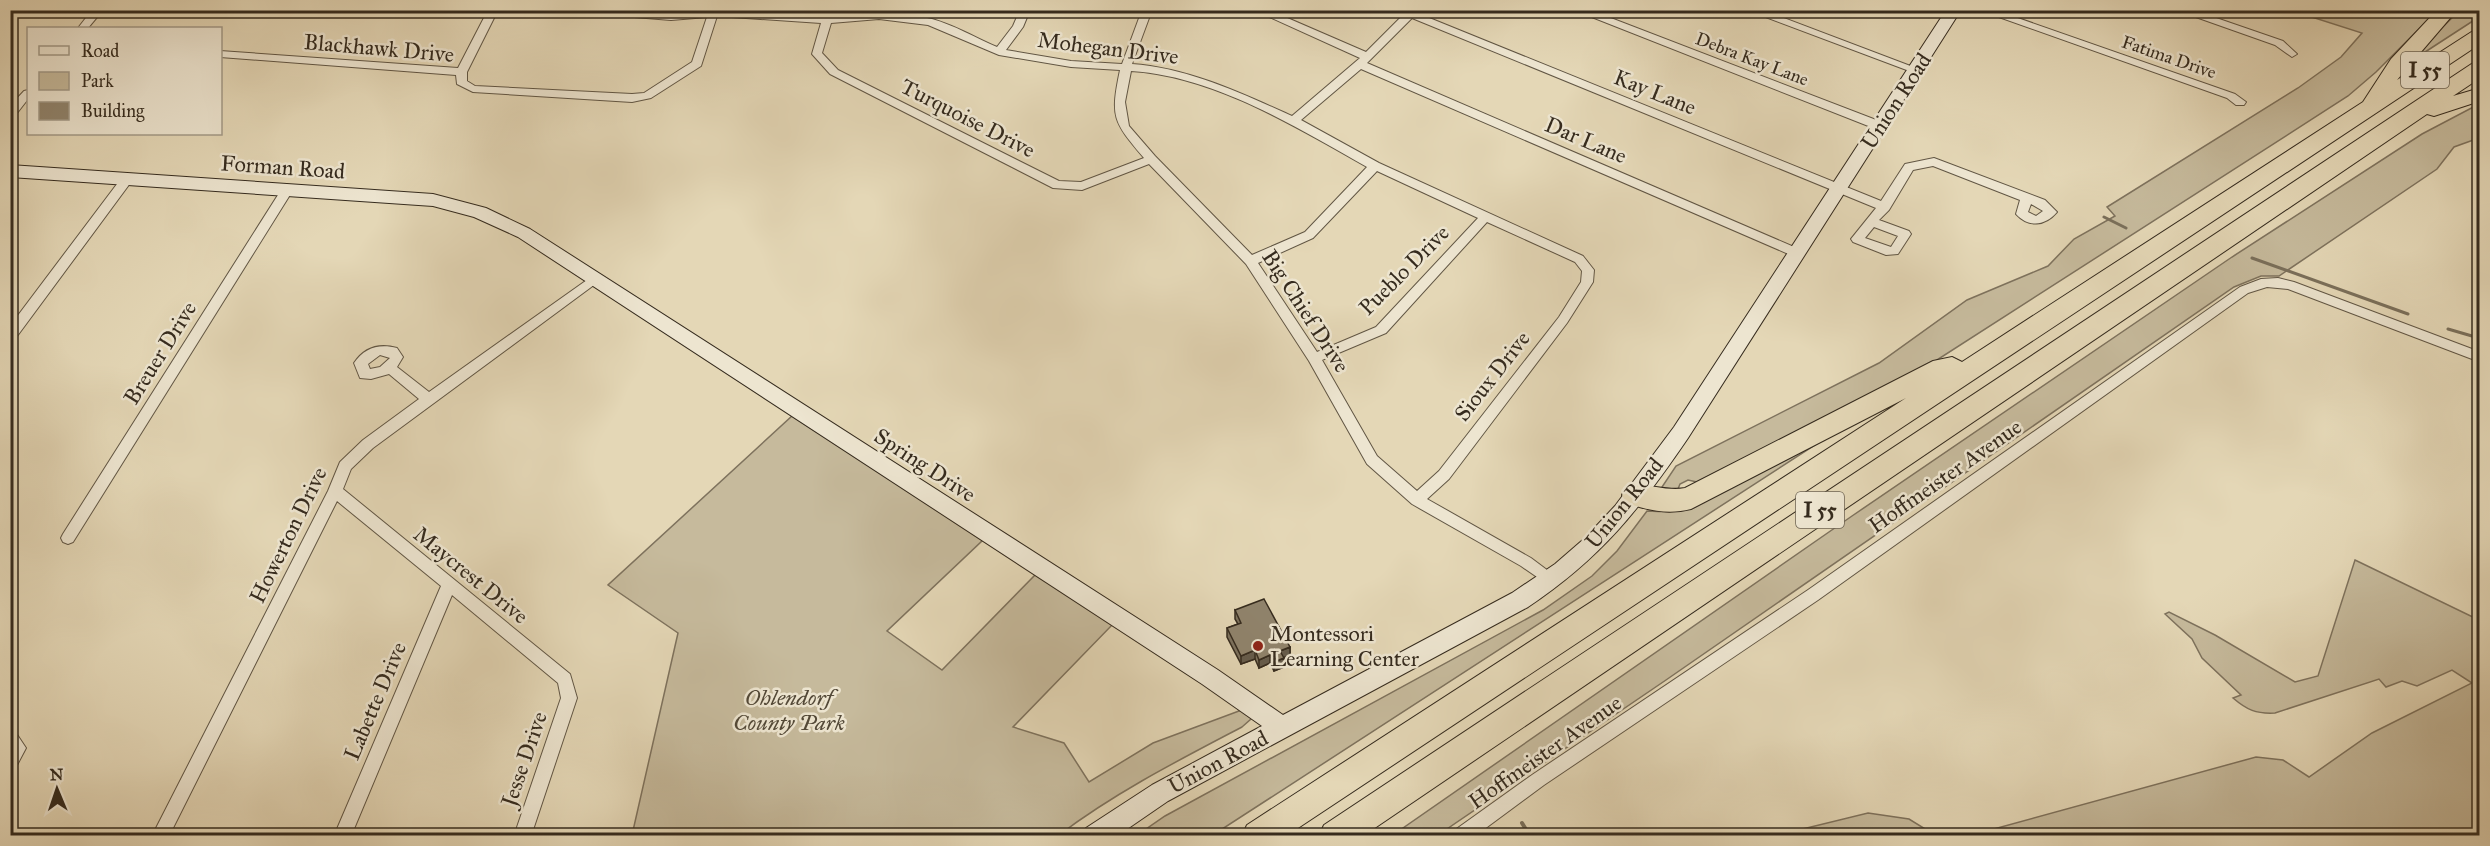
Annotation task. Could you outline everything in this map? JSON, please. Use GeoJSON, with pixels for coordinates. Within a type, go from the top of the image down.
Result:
{"type":"FeatureCollection","features":[{"type":"Feature","properties":{"kind":"highway"},"geometry":{"type":"LineString","coordinates":[[2371,107],[2388,75],[2401,58],[2448,10]]}},
{"type":"Feature","properties":{"kind":"highway","name":"I 55"},"geometry":{"type":"LineString","coordinates":[[1258,836],[2480,35]]}},
{"type":"Feature","properties":{"kind":"highway","name":"I 55"},"geometry":{"type":"LineString","coordinates":[[1335,836],[2480,68]]}},
{"type":"Feature","properties":{"kind":"highway"},"geometry":{"type":"LineString","coordinates":[[2405,118],[2480,94]]}},
{"type":"Feature","properties":{"kind":"highway"},"geometry":{"type":"LineString","coordinates":[[1635,495],[1662,502],[1691,498],[1942,368],[1982,360]]}},
{"type":"Feature","properties":{"kind":"street"},"geometry":{"type":"LineString","coordinates":[[84,27],[98,10]]}},
{"type":"Feature","properties":{"kind":"street"},"geometry":{"type":"LineString","coordinates":[[462,72],[493,10]]}},
{"type":"Feature","properties":{"kind":"street","name":"Mohegan Drive"},"geometry":{"type":"LineString","coordinates":[[585,10],[671,17],[713,12],[879,16],[931,21],[999,52],[1047,61],[1150,69],[1188,78],[1240,97],[1293,121],[1375,166],[1563,250],[1579,259],[1587,270]]}},
{"type":"Feature","properties":{"kind":"street"},"geometry":{"type":"LineString","coordinates":[[999,52],[1018,27],[1025,10]]}},
{"type":"Feature","properties":{"kind":"street","name":"Big Chief Drive"},"geometry":{"type":"LineString","coordinates":[[1147,10],[1126,67],[1119,102],[1124,127],[1151,159],[1250,261],[1314,358],[1372,460],[1417,500],[1526,562],[1550,580]]}},
{"type":"Feature","properties":{"kind":"street","name":"Dar Lane"},"geometry":{"type":"LineString","coordinates":[[1259,10],[1364,60],[1797,253]]}},
{"type":"Feature","properties":{"kind":"street","name":"Debra Kay Lane"},"geometry":{"type":"LineString","coordinates":[[1579,10],[1880,126]]}},
{"type":"Feature","properties":{"kind":"street"},"geometry":{"type":"LineString","coordinates":[[1752,10],[1916,70]]}},
{"type":"Feature","properties":{"kind":"street","name":"Union Road"},"geometry":{"type":"LineString","coordinates":[[1095,836],[1160,793],[1490,617],[1550,580],[1600,537],[1635,495],[1797,253],[1954,10]]}},
{"type":"Feature","properties":{"kind":"street","name":"Fatima Drive"},"geometry":{"type":"LineString","coordinates":[[1984,10],[2232,96],[2240,102]]}},
{"type":"Feature","properties":{"kind":"street"},"geometry":{"type":"LineString","coordinates":[[2181,10],[2279,43],[2292,54]]}},
{"type":"Feature","properties":{"kind":"street","name":"Blackhawk Drive"},"geometry":{"type":"LineString","coordinates":[[222,54],[462,72],[461,82],[473,89],[632,98],[647,96],[697,64],[713,12]]}},
{"type":"Feature","properties":{"kind":"street"},"geometry":{"type":"LineString","coordinates":[[1293,121],[1364,60],[1412,12]]}},
{"type":"Feature","properties":{"kind":"street","name":"Kay Lane"},"geometry":{"type":"LineString","coordinates":[[1412,12],[1885,207]]}},
{"type":"Feature","properties":{"kind":"street","name":"Turquoise Drive"},"geometry":{"type":"LineString","coordinates":[[828,15],[817,54],[834,72],[1057,185],[1082,186],[1151,159]]}},
{"type":"Feature","properties":{"kind":"street"},"geometry":{"type":"LineString","coordinates":[[10,114],[27,94]]}},
{"type":"Feature","properties":{"kind":"street"},"geometry":{"type":"LineString","coordinates":[[1872,222],[1885,207],[1909,167],[1934,162],[2026,197]]}},
{"type":"Feature","properties":{"kind":"street"},"geometry":{"type":"LineString","coordinates":[[1250,261],[1309,235],[1375,166]]}},
{"type":"Feature","properties":{"kind":"street","name":"Forman Road"},"geometry":{"type":"LineString","coordinates":[[10,171],[401,197],[453,204],[491,215],[542,245]]}},
{"type":"Feature","properties":{"kind":"street"},"geometry":{"type":"LineString","coordinates":[[10,336],[127,179]]}},
{"type":"Feature","properties":{"kind":"street","name":"Breuer Drive"},"geometry":{"type":"LineString","coordinates":[[68,538],[287,190]]}},
{"type":"Feature","properties":{"kind":"street","name":"Pueblo Drive"},"geometry":{"type":"LineString","coordinates":[[1314,358],[1381,330],[1485,217]]}},
{"type":"Feature","properties":{"kind":"street","name":"Spring Drive"},"geometry":{"type":"LineString","coordinates":[[542,245],[1220,683],[1281,728]]}},
{"type":"Feature","properties":{"kind":"street","name":"Sioux Drive"},"geometry":{"type":"LineString","coordinates":[[1417,500],[1444,475],[1563,320],[1587,282],[1587,270]]}},
{"type":"Feature","properties":{"kind":"street","name":"Howerton Drive"},"geometry":{"type":"LineString","coordinates":[[160,836],[335,491],[345,466],[368,444],[594,279]]}},
{"type":"Feature","properties":{"kind":"street","name":"Hoffmeister Avenue"},"geometry":{"type":"LineString","coordinates":[[1461,836],[1538,780],[1813,595],[2234,297],[2256,284],[2277,282],[2290,285],[2480,357]]}},
{"type":"Feature","properties":{"kind":"street"},"geometry":{"type":"LineString","coordinates":[[391,369],[428,399]]}},
{"type":"Feature","properties":{"kind":"street","name":"Maycrest Drive"},"geometry":{"type":"LineString","coordinates":[[335,491],[565,679],[569,698]]}},
{"type":"Feature","properties":{"kind":"street","name":"Labette Drive"},"geometry":{"type":"LineString","coordinates":[[342,836],[449,584]]}},
{"type":"Feature","properties":{"kind":"street","name":"Jesse Drive"},"geometry":{"type":"LineString","coordinates":[[522,836],[569,698]]}},
{"type":"Feature","properties":{"kind":"street"},"geometry":{"type":"LineString","coordinates":[[10,738],[18,748],[10,762]]}},
{"type":"Feature","properties":{"kind":"green space"},"geometry":{"type":"Polygon","coordinates":[[[2293,11],[2434,11],[2432,16],[2376,72],[2348,96],[1926,367],[1697,482],[1688,480],[1680,484],[1678,489],[1664,490],[1662,487],[1676,466],[1879,363],[1967,300],[2048,266],[2074,239],[2115,216],[2107,207],[2298,88],[2341,57],[2362,33],[2293,11]]]}},
{"type":"Feature","properties":{"kind":"green space"},"geometry":{"type":"Polygon","coordinates":[[[2459,11],[2479,11],[2479,17],[2402,67],[2459,11]]]}},
{"type":"Feature","properties":{"kind":"green space"},"geometry":{"type":"Polygon","coordinates":[[[2479,104],[2479,138],[2454,147],[2437,169],[2279,276],[2261,276],[2234,287],[1438,835],[1393,835],[1852,516],[2232,257],[2422,134],[2479,104]]]}},
{"type":"Feature","properties":{"kind":"green space","name":"Ohlendorf County Park"},"geometry":{"type":"Polygon","coordinates":[[[792,416],[984,539],[887,631],[942,670],[1037,573],[1114,623],[1013,727],[1064,743],[1089,782],[1153,743],[1247,708],[1251,719],[1242,727],[1125,791],[1059,835],[632,835],[678,633],[608,585],[792,416]]]}},
{"type":"Feature","properties":{"kind":"green space"},"geometry":{"type":"Polygon","coordinates":[[[1821,441],[1213,835],[1136,836],[1165,816],[1543,610],[1592,576],[1617,551],[1647,511],[1669,512],[1821,441]]]}},
{"type":"Feature","properties":{"kind":"green space"},"geometry":{"type":"Polygon","coordinates":[[[2355,560],[2479,620],[2479,835],[1972,835],[2256,757],[2283,760],[2309,777],[2372,733],[2472,683],[2452,670],[2417,686],[2402,681],[2386,687],[2379,679],[2275,713],[2257,712],[2243,706],[2233,698],[2241,695],[2202,658],[2192,639],[2165,614],[2169,612],[2215,635],[2295,682],[2318,676],[2355,560]]]}},
{"type":"Feature","properties":{"kind":"green space"},"geometry":{"type":"Polygon","coordinates":[[[1868,813],[1909,819],[1935,835],[1778,835],[1868,813]]]}},
{"type":"Feature","properties":{"kind":"building","name":"Montessori Learning Center"},"geometry":{"type":"Polygon","coordinates":[[[1264,599],[1290,647],[1280,651],[1284,658],[1274,662],[1270,655],[1259,660],[1255,650],[1241,656],[1227,628],[1241,623],[1235,610],[1264,599]]]}},
{"type":"Feature","properties":{"kind":"waterway"},"geometry":{"type":"LineString","coordinates":[[2104,217],[2126,228]]}},
{"type":"Feature","properties":{"kind":"waterway"},"geometry":{"type":"LineString","coordinates":[[2252,258],[2408,314]]}},
{"type":"Feature","properties":{"kind":"waterway"},"geometry":{"type":"LineString","coordinates":[[2448,329],[2472,336],[2480,335]]}},
{"type":"Feature","properties":{"kind":"waterway"},"geometry":{"type":"LineString","coordinates":[[1522,823],[1530,836]]}},
{"type":"Feature","properties":{"kind":"place","name":"Montessori Learning Center"},"geometry":{"type":"Point","coordinates":[1258,646]}}]}
